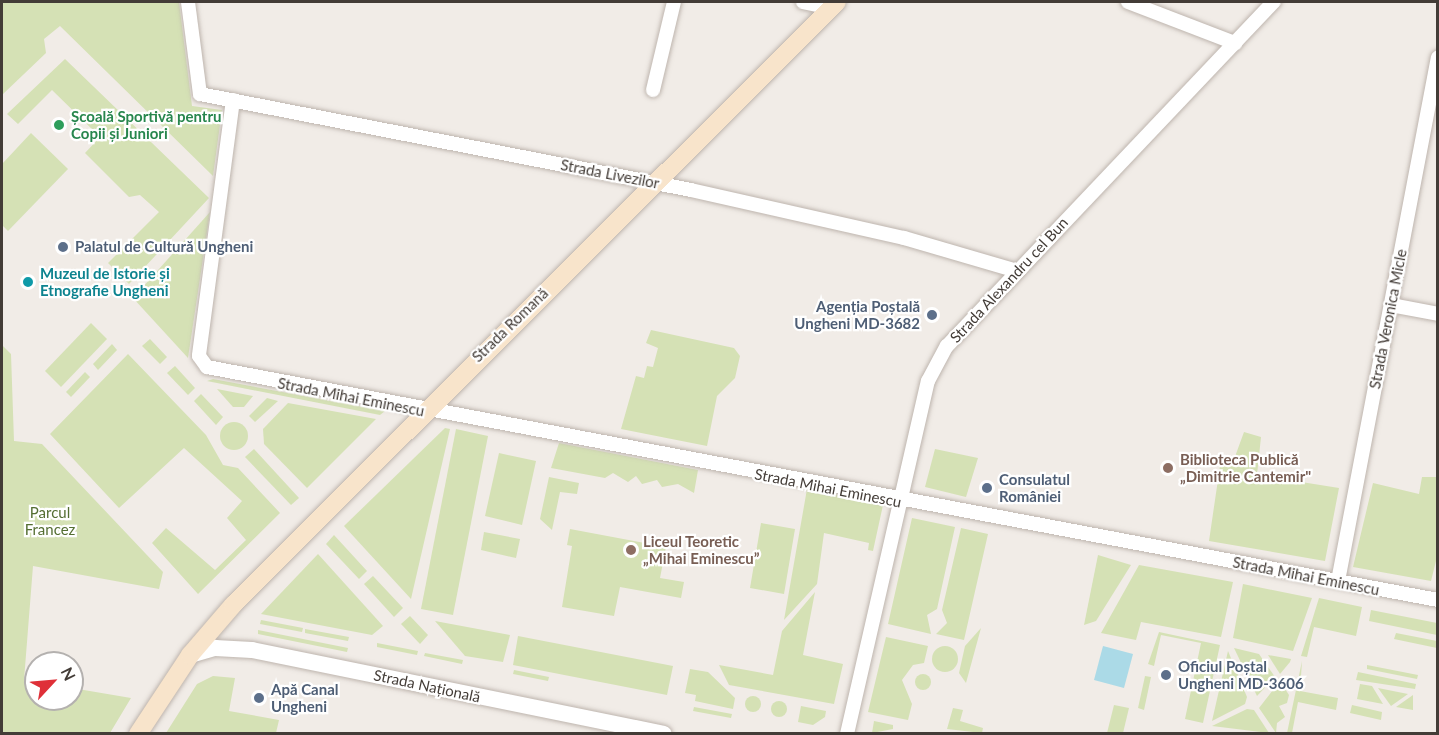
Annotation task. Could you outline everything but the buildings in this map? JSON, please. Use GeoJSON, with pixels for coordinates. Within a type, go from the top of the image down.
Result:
{"type":"FeatureCollection","features":[{"type":"Feature","properties":{"kind":"main road","name":"Strada Romană"},"geometry":{"type":"LineString","coordinates":[[138,734],[190,655],[424,411],[834,5]]}},
{"type":"Feature","properties":{"kind":"street","name":"Strada Livezilor"},"geometry":{"type":"LineString","coordinates":[[188,2],[200,94],[654,183],[851,225],[1017,271]]}},
{"type":"Feature","properties":{"kind":"street"},"geometry":{"type":"LineString","coordinates":[[653,90],[674,2]]}},
{"type":"Feature","properties":{"kind":"street"},"geometry":{"type":"LineString","coordinates":[[803,2],[834,5]]}},
{"type":"Feature","properties":{"kind":"street"},"geometry":{"type":"LineString","coordinates":[[1128,2],[1235,43]]}},
{"type":"Feature","properties":{"kind":"street","name":"Strada Alexandru cel Bun"},"geometry":{"type":"LineString","coordinates":[[847,734],[928,381],[947,346],[1274,2]]}},
{"type":"Feature","properties":{"kind":"street","name":"Strada Veronica Micle"},"geometry":{"type":"LineString","coordinates":[[1338,581],[1437,57]]}},
{"type":"Feature","properties":{"kind":"street","name":"Strada Mihai Eminescu"},"geometry":{"type":"LineString","coordinates":[[232,100],[199,356],[200,363],[220,370],[424,411],[900,502],[1437,600]]}},
{"type":"Feature","properties":{"kind":"street"},"geometry":{"type":"LineString","coordinates":[[1390,304],[1437,314]]}},
{"type":"Feature","properties":{"kind":"street","name":"Strada Națională"},"geometry":{"type":"LineString","coordinates":[[190,655],[215,648],[252,650],[664,734]]}},
{"type":"Feature","properties":{"kind":"green space"},"geometry":{"type":"Polygon","coordinates":[[[2,2],[179,2],[192,106],[222,110],[213,176],[60,26],[44,39],[46,53],[2,95],[2,2]]]}},
{"type":"Feature","properties":{"kind":"green space"},"geometry":{"type":"Polygon","coordinates":[[[65,59],[209,198],[129,284],[108,263],[159,212],[140,195],[129,197],[85,153],[100,137],[52,90],[18,124],[7,114],[65,59]]]}},
{"type":"Feature","properties":{"kind":"green space"},"geometry":{"type":"Polygon","coordinates":[[[31,133],[68,169],[8,231],[2,225],[2,164],[31,133]]]}},
{"type":"Feature","properties":{"kind":"green space"},"geometry":{"type":"Polygon","coordinates":[[[210,212],[188,358],[133,298],[210,212]]]}},
{"type":"Feature","properties":{"kind":"green space"},"geometry":{"type":"Polygon","coordinates":[[[91,323],[107,339],[61,387],[45,371],[91,323]]]}},
{"type":"Feature","properties":{"kind":"green space"},"geometry":{"type":"Polygon","coordinates":[[[651,330],[734,348],[740,356],[735,378],[717,396],[707,446],[621,429],[636,376],[644,378],[647,366],[653,367],[658,348],[646,343],[651,330]]]}},
{"type":"Feature","properties":{"kind":"green space"},"geometry":{"type":"Polygon","coordinates":[[[150,339],[167,357],[160,364],[142,346],[150,339]]]}},
{"type":"Feature","properties":{"kind":"green space"},"geometry":{"type":"Polygon","coordinates":[[[112,344],[117,350],[98,370],[93,364],[112,344]]]}},
{"type":"Feature","properties":{"kind":"green space","name":"Parcul Francez"},"geometry":{"type":"Polygon","coordinates":[[[2,345],[11,354],[14,441],[42,444],[163,572],[159,589],[33,566],[26,651],[24,651],[24,711],[84,711],[84,690],[131,698],[110,733],[2,733],[2,345]]]}},
{"type":"Feature","properties":{"kind":"green space"},"geometry":{"type":"Polygon","coordinates":[[[128,354],[206,435],[223,465],[238,468],[280,513],[198,594],[152,543],[166,528],[215,570],[246,540],[227,518],[242,501],[184,448],[119,508],[50,434],[128,354]]]}},
{"type":"Feature","properties":{"kind":"green space"},"geometry":{"type":"Polygon","coordinates":[[[175,366],[195,388],[188,395],[167,373],[175,366]]]}},
{"type":"Feature","properties":{"kind":"green space"},"geometry":{"type":"Polygon","coordinates":[[[85,372],[90,377],[71,397],[66,392],[85,372]]]}},
{"type":"Feature","properties":{"kind":"green space"},"geometry":{"type":"Polygon","coordinates":[[[213,379],[385,411],[380,415],[207,381],[213,379]]]}},
{"type":"Feature","properties":{"kind":"green space"},"geometry":{"type":"Polygon","coordinates":[[[217,389],[253,396],[244,407],[233,407],[217,389]]]}},
{"type":"Feature","properties":{"kind":"green space"},"geometry":{"type":"Polygon","coordinates":[[[201,394],[223,417],[216,425],[194,401],[201,394]]]}},
{"type":"Feature","properties":{"kind":"green space"},"geometry":{"type":"Polygon","coordinates":[[[267,398],[278,401],[255,422],[249,416],[267,398]]]}},
{"type":"Feature","properties":{"kind":"green space"},"geometry":{"type":"Polygon","coordinates":[[[288,403],[376,419],[307,488],[264,444],[263,429],[288,403]]]}},
{"type":"Feature","properties":{"kind":"green space"},"geometry":{"type":"Polygon","coordinates":[[[234,422],[244,426],[248,436],[244,446],[234,450],[224,446],[220,436],[224,426],[234,422]]]}},
{"type":"Feature","properties":{"kind":"green space"},"geometry":{"type":"Polygon","coordinates":[[[445,428],[450,429],[411,599],[344,526],[445,428]]]}},
{"type":"Feature","properties":{"kind":"green space"},"geometry":{"type":"Polygon","coordinates":[[[456,429],[488,436],[453,615],[421,609],[456,429]]]}},
{"type":"Feature","properties":{"kind":"green space"},"geometry":{"type":"Polygon","coordinates":[[[1244,432],[1261,437],[1257,475],[1339,488],[1325,561],[1209,541],[1221,459],[1233,462],[1244,432]]]}},
{"type":"Feature","properties":{"kind":"green space"},"geometry":{"type":"Polygon","coordinates":[[[559,443],[698,470],[694,493],[678,484],[662,487],[657,480],[642,484],[636,476],[628,482],[613,473],[605,478],[551,468],[559,443]]]}},
{"type":"Feature","properties":{"kind":"green space"},"geometry":{"type":"Polygon","coordinates":[[[254,449],[299,498],[291,505],[245,457],[254,449]]]}},
{"type":"Feature","properties":{"kind":"green space"},"geometry":{"type":"Polygon","coordinates":[[[935,449],[978,458],[966,497],[925,487],[935,449]]]}},
{"type":"Feature","properties":{"kind":"green space"},"geometry":{"type":"Polygon","coordinates":[[[499,453],[536,461],[522,525],[485,516],[499,453]]]}},
{"type":"Feature","properties":{"kind":"green space"},"geometry":{"type":"Polygon","coordinates":[[[549,477],[579,483],[577,494],[560,492],[552,530],[540,519],[549,477]]]}},
{"type":"Feature","properties":{"kind":"green space"},"geometry":{"type":"Polygon","coordinates":[[[1422,477],[1437,477],[1437,557],[1431,581],[1353,567],[1373,483],[1419,494],[1422,477]]]}},
{"type":"Feature","properties":{"kind":"green space"},"geometry":{"type":"Polygon","coordinates":[[[807,489],[883,505],[873,551],[868,550],[869,543],[824,533],[817,584],[784,620],[807,489]]]}},
{"type":"Feature","properties":{"kind":"green space"},"geometry":{"type":"Polygon","coordinates":[[[912,518],[955,527],[937,609],[927,615],[931,634],[888,624],[912,518]]]}},
{"type":"Feature","properties":{"kind":"green space"},"geometry":{"type":"Polygon","coordinates":[[[761,523],[795,529],[784,594],[750,588],[761,523]]]}},
{"type":"Feature","properties":{"kind":"green space"},"geometry":{"type":"Polygon","coordinates":[[[961,528],[988,534],[964,640],[936,634],[947,623],[942,610],[961,528]]]}},
{"type":"Feature","properties":{"kind":"green space"},"geometry":{"type":"Polygon","coordinates":[[[570,529],[666,547],[660,578],[684,582],[681,598],[620,587],[614,616],[562,607],[572,546],[567,545],[570,529]]]}},
{"type":"Feature","properties":{"kind":"green space"},"geometry":{"type":"Polygon","coordinates":[[[484,532],[520,539],[516,558],[481,550],[484,532]]]}},
{"type":"Feature","properties":{"kind":"green space"},"geometry":{"type":"Polygon","coordinates":[[[334,535],[367,571],[359,579],[326,544],[334,535]]]}},
{"type":"Feature","properties":{"kind":"green space"},"geometry":{"type":"Polygon","coordinates":[[[318,554],[383,626],[372,635],[261,614],[318,554]]]}},
{"type":"Feature","properties":{"kind":"green space"},"geometry":{"type":"Polygon","coordinates":[[[1098,555],[1131,565],[1096,621],[1084,625],[1098,555]]]}},
{"type":"Feature","properties":{"kind":"green space"},"geometry":{"type":"Polygon","coordinates":[[[1139,565],[1233,582],[1221,637],[1141,622],[1136,640],[1101,633],[1139,565]]]}},
{"type":"Feature","properties":{"kind":"green space"},"geometry":{"type":"Polygon","coordinates":[[[373,576],[403,608],[394,617],[364,584],[373,576]]]}},
{"type":"Feature","properties":{"kind":"green space"},"geometry":{"type":"Polygon","coordinates":[[[1243,584],[1312,598],[1293,651],[1233,638],[1243,584]]]}},
{"type":"Feature","properties":{"kind":"green space"},"geometry":{"type":"Polygon","coordinates":[[[815,592],[803,655],[843,664],[834,704],[729,685],[719,665],[773,675],[782,631],[815,592]]]}},
{"type":"Feature","properties":{"kind":"green space"},"geometry":{"type":"Polygon","coordinates":[[[1319,598],[1362,607],[1356,636],[1314,627],[1307,657],[1301,656],[1319,598]]]}},
{"type":"Feature","properties":{"kind":"green space"},"geometry":{"type":"Polygon","coordinates":[[[1371,610],[1437,623],[1437,635],[1369,621],[1371,610]]]}},
{"type":"Feature","properties":{"kind":"green space"},"geometry":{"type":"Polygon","coordinates":[[[410,616],[428,635],[420,644],[401,624],[410,616]]]}},
{"type":"Feature","properties":{"kind":"green space"},"geometry":{"type":"Polygon","coordinates":[[[261,620],[303,628],[302,632],[260,624],[261,620]]]}},
{"type":"Feature","properties":{"kind":"green space"},"geometry":{"type":"Polygon","coordinates":[[[435,621],[510,635],[503,662],[465,656],[435,621]]]}},
{"type":"Feature","properties":{"kind":"green space"},"geometry":{"type":"Polygon","coordinates":[[[981,628],[966,683],[959,673],[965,646],[981,628]]]}},
{"type":"Feature","properties":{"kind":"green space"},"geometry":{"type":"Polygon","coordinates":[[[305,629],[349,637],[348,641],[305,633],[305,629]]]}},
{"type":"Feature","properties":{"kind":"green space"},"geometry":{"type":"Polygon","coordinates":[[[258,630],[348,648],[347,652],[258,634],[258,630]]]}},
{"type":"Feature","properties":{"kind":"green space"},"geometry":{"type":"Polygon","coordinates":[[[1159,632],[1220,645],[1203,723],[1185,719],[1201,643],[1161,635],[1154,666],[1148,664],[1159,632]]]}},
{"type":"Feature","properties":{"kind":"green space"},"geometry":{"type":"Polygon","coordinates":[[[1396,633],[1437,641],[1437,648],[1394,639],[1396,633]]]}},
{"type":"Feature","properties":{"kind":"green space"},"geometry":{"type":"Polygon","coordinates":[[[518,636],[673,666],[667,695],[513,665],[518,636]]]}},
{"type":"Feature","properties":{"kind":"green space"},"geometry":{"type":"Polygon","coordinates":[[[886,637],[928,646],[924,663],[913,665],[902,680],[912,704],[908,720],[868,712],[886,637]]]}},
{"type":"Feature","properties":{"kind":"green space"},"geometry":{"type":"Polygon","coordinates":[[[377,643],[418,651],[417,655],[377,647],[377,643]]]}},
{"type":"Feature","properties":{"kind":"green space"},"geometry":{"type":"Polygon","coordinates":[[[945,646],[954,650],[958,659],[954,668],[945,672],[936,668],[932,659],[936,650],[945,646]]]}},
{"type":"Feature","properties":{"kind":"green space"},"geometry":{"type":"Polygon","coordinates":[[[1234,648],[1259,654],[1275,677],[1257,696],[1234,648]]]}},
{"type":"Feature","properties":{"kind":"green space"},"geometry":{"type":"Polygon","coordinates":[[[1228,651],[1247,697],[1245,704],[1212,721],[1228,651]]]}},
{"type":"Feature","properties":{"kind":"green space"},"geometry":{"type":"Polygon","coordinates":[[[425,653],[463,660],[462,664],[424,656],[425,653]]]}},
{"type":"Feature","properties":{"kind":"green space"},"geometry":{"type":"Polygon","coordinates":[[[1268,655],[1291,659],[1280,674],[1268,655]]]}},
{"type":"Feature","properties":{"kind":"green space"},"geometry":{"type":"Polygon","coordinates":[[[1302,661],[1300,691],[1338,698],[1336,710],[1298,702],[1292,733],[1287,733],[1302,661]]]}},
{"type":"Feature","properties":{"kind":"green space"},"geometry":{"type":"Polygon","coordinates":[[[1367,665],[1418,675],[1417,679],[1367,669],[1367,665]]]}},
{"type":"Feature","properties":{"kind":"green space"},"geometry":{"type":"Polygon","coordinates":[[[690,669],[708,672],[735,698],[733,709],[695,701],[696,695],[685,693],[690,669]]]}},
{"type":"Feature","properties":{"kind":"green space"},"geometry":{"type":"Polygon","coordinates":[[[514,670],[549,677],[548,681],[513,674],[514,670]]]}},
{"type":"Feature","properties":{"kind":"green space"},"geometry":{"type":"Polygon","coordinates":[[[1358,672],[1416,684],[1415,689],[1356,680],[1358,672]]]}},
{"type":"Feature","properties":{"kind":"green space"},"geometry":{"type":"Polygon","coordinates":[[[923,674],[929,676],[931,682],[929,688],[923,690],[917,688],[915,682],[917,676],[923,674]]]}},
{"type":"Feature","properties":{"kind":"green space"},"geometry":{"type":"Polygon","coordinates":[[[213,676],[235,678],[229,711],[279,720],[276,733],[166,733],[197,684],[213,676]]]}},
{"type":"Feature","properties":{"kind":"green space"},"geometry":{"type":"Polygon","coordinates":[[[1145,676],[1151,677],[1144,710],[1138,708],[1145,676]]]}},
{"type":"Feature","properties":{"kind":"green space"},"geometry":{"type":"Polygon","coordinates":[[[1280,681],[1289,695],[1287,703],[1279,706],[1285,717],[1277,723],[1276,733],[1259,708],[1280,681]]]}},
{"type":"Feature","properties":{"kind":"green space"},"geometry":{"type":"Polygon","coordinates":[[[1360,684],[1372,686],[1383,704],[1357,699],[1360,684]]]}},
{"type":"Feature","properties":{"kind":"green space"},"geometry":{"type":"Polygon","coordinates":[[[1378,688],[1408,694],[1391,706],[1378,688]]]}},
{"type":"Feature","properties":{"kind":"green space"},"geometry":{"type":"Polygon","coordinates":[[[1413,695],[1413,710],[1396,707],[1413,695]]]}},
{"type":"Feature","properties":{"kind":"green space"},"geometry":{"type":"Polygon","coordinates":[[[753,696],[759,698],[761,704],[759,710],[753,712],[747,710],[745,704],[747,698],[753,696]]]}},
{"type":"Feature","properties":{"kind":"green space"},"geometry":{"type":"Polygon","coordinates":[[[779,701],[785,703],[787,709],[785,715],[779,717],[773,715],[771,709],[773,703],[779,701]]]}},
{"type":"Feature","properties":{"kind":"green space"},"geometry":{"type":"Polygon","coordinates":[[[1114,705],[1129,708],[1123,733],[1107,733],[1114,705]]]}},
{"type":"Feature","properties":{"kind":"green space"},"geometry":{"type":"Polygon","coordinates":[[[1352,705],[1382,712],[1381,720],[1350,713],[1352,705]]]}},
{"type":"Feature","properties":{"kind":"green space"},"geometry":{"type":"Polygon","coordinates":[[[801,706],[826,711],[825,717],[813,725],[798,722],[801,706]]]}},
{"type":"Feature","properties":{"kind":"green space"},"geometry":{"type":"Polygon","coordinates":[[[694,707],[732,714],[731,718],[693,711],[694,707]]]}},
{"type":"Feature","properties":{"kind":"green space"},"geometry":{"type":"Polygon","coordinates":[[[953,708],[963,710],[960,721],[983,728],[982,733],[947,729],[953,708]]]}},
{"type":"Feature","properties":{"kind":"green space"},"geometry":{"type":"Polygon","coordinates":[[[1247,709],[1254,710],[1269,733],[1212,726],[1247,709]]]}},
{"type":"Feature","properties":{"kind":"green space"},"geometry":{"type":"Polygon","coordinates":[[[874,721],[893,725],[893,729],[872,733],[874,721]]]}},
{"type":"Feature","properties":{"kind":"water"},"geometry":{"type":"Polygon","coordinates":[[[1103,646],[1133,654],[1124,688],[1094,680],[1103,646]]]}},
{"type":"Feature","properties":{"kind":"place","name":"Școală Sportivă pentru Copii și Juniori"},"geometry":{"type":"Point","coordinates":[59,125]}},
{"type":"Feature","properties":{"kind":"place","name":"Palatul de Cultură Ungheni"},"geometry":{"type":"Point","coordinates":[63,247]}},
{"type":"Feature","properties":{"kind":"place","name":"Muzeul de Istorie și Etnografie Ungheni"},"geometry":{"type":"Point","coordinates":[28,282]}},
{"type":"Feature","properties":{"kind":"place","name":"Agenția Poștală Ungheni MD-3682"},"geometry":{"type":"Point","coordinates":[932,315]}},
{"type":"Feature","properties":{"kind":"place","name":"Biblioteca Publică „Dimitrie Cantemir\""},"geometry":{"type":"Point","coordinates":[1168,468]}},
{"type":"Feature","properties":{"kind":"place","name":"Consulatul României"},"geometry":{"type":"Point","coordinates":[987,488]}},
{"type":"Feature","properties":{"kind":"place","name":"Liceul Teoretic „Mihai Eminescu”"},"geometry":{"type":"Point","coordinates":[631,550]}},
{"type":"Feature","properties":{"kind":"place","name":"Oficiul Poștal Ungheni MD-3606"},"geometry":{"type":"Point","coordinates":[1166,675]}},
{"type":"Feature","properties":{"kind":"place","name":"Apă Canal Ungheni"},"geometry":{"type":"Point","coordinates":[259,698]}}]}
